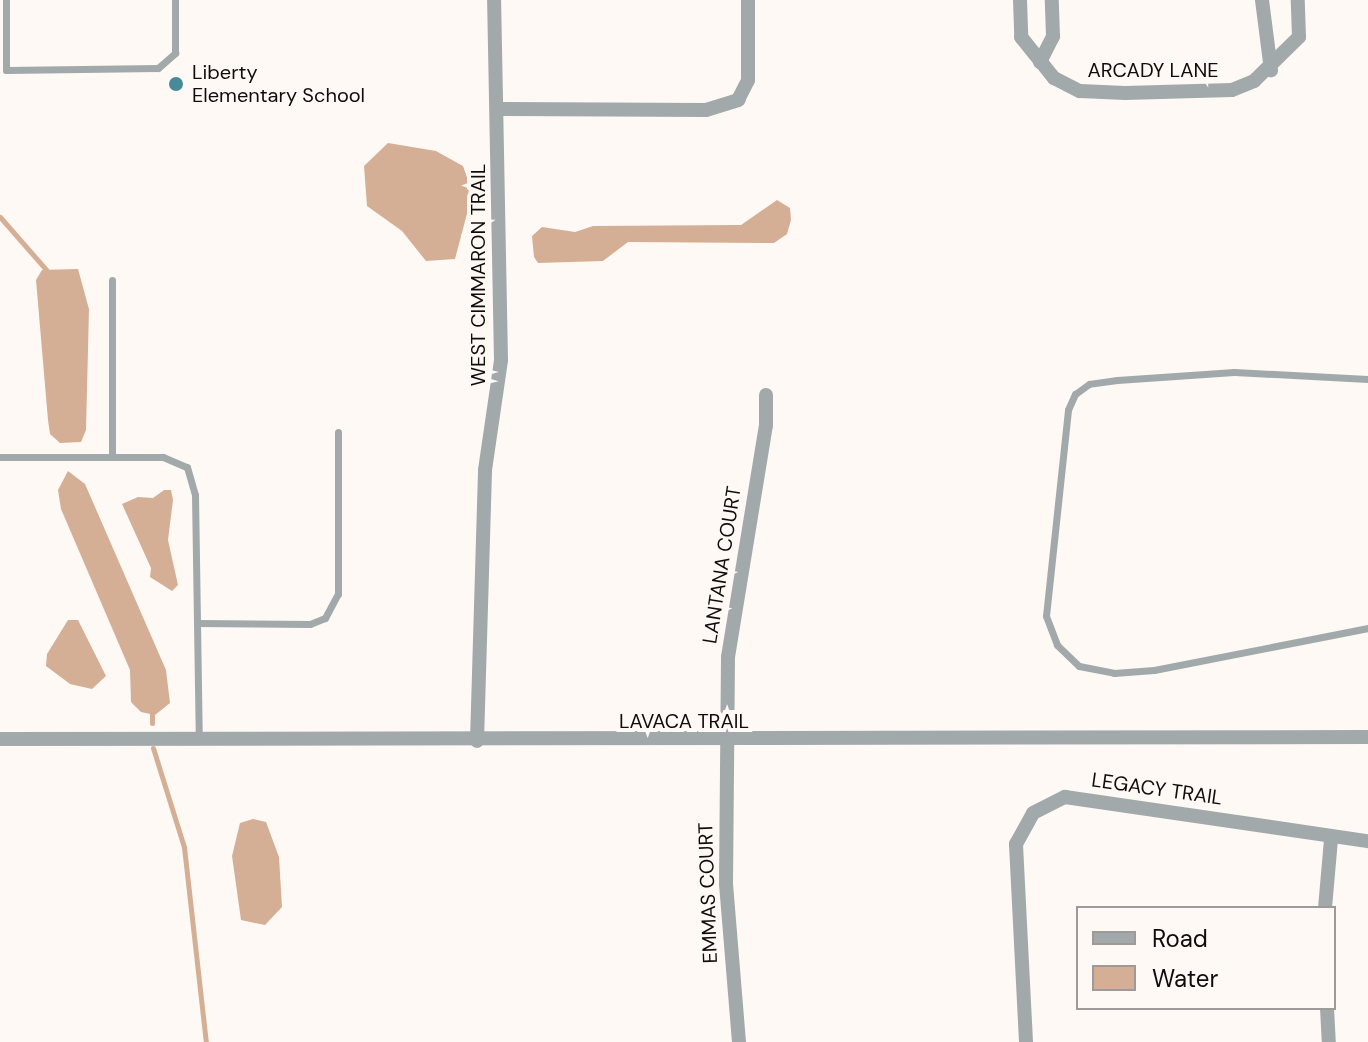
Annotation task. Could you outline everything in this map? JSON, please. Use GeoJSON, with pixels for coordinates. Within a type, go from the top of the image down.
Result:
{"type":"FeatureCollection","features":[{"type":"Feature","properties":{"kind":"street","name":"WEST CIMMARON TRAIL"},"geometry":{"type":"LineString","coordinates":[[477,741],[485,470],[501,360],[494,0]]}},
{"type":"Feature","properties":{"kind":"street"},"geometry":{"type":"LineString","coordinates":[[497,109],[706,110],[738,100],[748,80],[748,0]]}},
{"type":"Feature","properties":{"kind":"street"},"geometry":{"type":"LineString","coordinates":[[1020,0],[1021,37],[1040,62],[1053,36],[1052,0]]}},
{"type":"Feature","properties":{"kind":"street"},"geometry":{"type":"LineString","coordinates":[[1262,0],[1271,70]]}},
{"type":"Feature","properties":{"kind":"street"},"geometry":{"type":"LineString","coordinates":[[1271,70],[1299,37],[1298,0]]}},
{"type":"Feature","properties":{"kind":"street","name":"ARCADY LANE"},"geometry":{"type":"LineString","coordinates":[[1040,62],[1054,78],[1080,91],[1125,93],[1232,90],[1271,70]]}},
{"type":"Feature","properties":{"kind":"street","name":"LANTANA COURT"},"geometry":{"type":"LineString","coordinates":[[727,742],[736,589],[766,425],[766,395]]}},
{"type":"Feature","properties":{"kind":"street","name":"LAVACA TRAIL"},"geometry":{"type":"LineString","coordinates":[[0,739],[727,742],[1368,737]]}},
{"type":"Feature","properties":{"kind":"street","name":"EMMAS COURT"},"geometry":{"type":"LineString","coordinates":[[727,742],[727,943],[739,1042]]}},
{"type":"Feature","properties":{"kind":"street","name":"LEGACY TRAIL"},"geometry":{"type":"LineString","coordinates":[[1026,1042],[1016,844],[1033,813],[1065,797],[1205,814],[1331,839],[1368,841]]}},
{"type":"Feature","properties":{"kind":"street"},"geometry":{"type":"LineString","coordinates":[[1325,906],[1331,839]]}},
{"type":"Feature","properties":{"kind":"street"},"geometry":{"type":"LineString","coordinates":[[1327,1010],[1329,1042]]}},
{"type":"Feature","properties":{"kind":"lane"},"geometry":{"type":"LineString","coordinates":[[6,0],[6,70],[158,68],[175,53],[175,0]]}},
{"type":"Feature","properties":{"kind":"lane"},"geometry":{"type":"LineString","coordinates":[[112,280],[112,456]]}},
{"type":"Feature","properties":{"kind":"lane"},"geometry":{"type":"LineString","coordinates":[[1368,379],[1234,372],[1103,382],[1075,394],[1068,410],[1046,616],[1057,645],[1079,666],[1114,673],[1154,670],[1368,628]]}},
{"type":"Feature","properties":{"kind":"lane"},"geometry":{"type":"LineString","coordinates":[[197,623],[310,624],[325,618],[338,594],[338,432]]}},
{"type":"Feature","properties":{"kind":"lane"},"geometry":{"type":"LineString","coordinates":[[0,457],[163,457],[187,467],[195,495],[199,740]]}},
{"type":"Feature","properties":{"kind":"water"},"geometry":{"type":"Polygon","coordinates":[[[388,143],[436,151],[463,166],[469,183],[468,210],[455,259],[426,261],[402,231],[367,206],[364,166],[388,143]]]}},
{"type":"Feature","properties":{"kind":"water"},"geometry":{"type":"Polygon","coordinates":[[[777,200],[790,208],[791,220],[787,234],[774,243],[628,242],[603,261],[538,263],[534,257],[532,236],[542,227],[575,232],[593,226],[741,225],[777,200]]]}},
{"type":"Feature","properties":{"kind":"water"},"geometry":{"type":"Polygon","coordinates":[[[78,269],[89,309],[86,430],[81,442],[60,443],[50,434],[36,280],[42,270],[78,269]]]}},
{"type":"Feature","properties":{"kind":"water"},"geometry":{"type":"Polygon","coordinates":[[[68,471],[85,484],[166,670],[170,703],[155,715],[141,712],[131,702],[130,670],[61,509],[58,490],[68,471]]]}},
{"type":"Feature","properties":{"kind":"water"},"geometry":{"type":"Polygon","coordinates":[[[164,490],[171,490],[173,500],[168,540],[178,585],[172,591],[150,577],[151,568],[122,504],[138,497],[153,498],[164,490]]]}},
{"type":"Feature","properties":{"kind":"water"},"geometry":{"type":"Polygon","coordinates":[[[68,620],[78,620],[106,676],[92,689],[70,684],[46,666],[47,654],[68,620]]]}},
{"type":"Feature","properties":{"kind":"water"},"geometry":{"type":"Polygon","coordinates":[[[253,819],[266,822],[279,857],[282,907],[265,925],[241,920],[232,856],[240,823],[253,819]]]}},
{"type":"Feature","properties":{"kind":"waterway"},"geometry":{"type":"LineString","coordinates":[[0,217],[49,273]]}},
{"type":"Feature","properties":{"kind":"waterway"},"geometry":{"type":"LineString","coordinates":[[152,710],[152,723]]}},
{"type":"Feature","properties":{"kind":"waterway"},"geometry":{"type":"LineString","coordinates":[[153,748],[184,847],[206,1042]]}},
{"type":"Feature","properties":{"kind":"place","name":"Liberty Elementary School"},"geometry":{"type":"Point","coordinates":[176,84]}}]}
